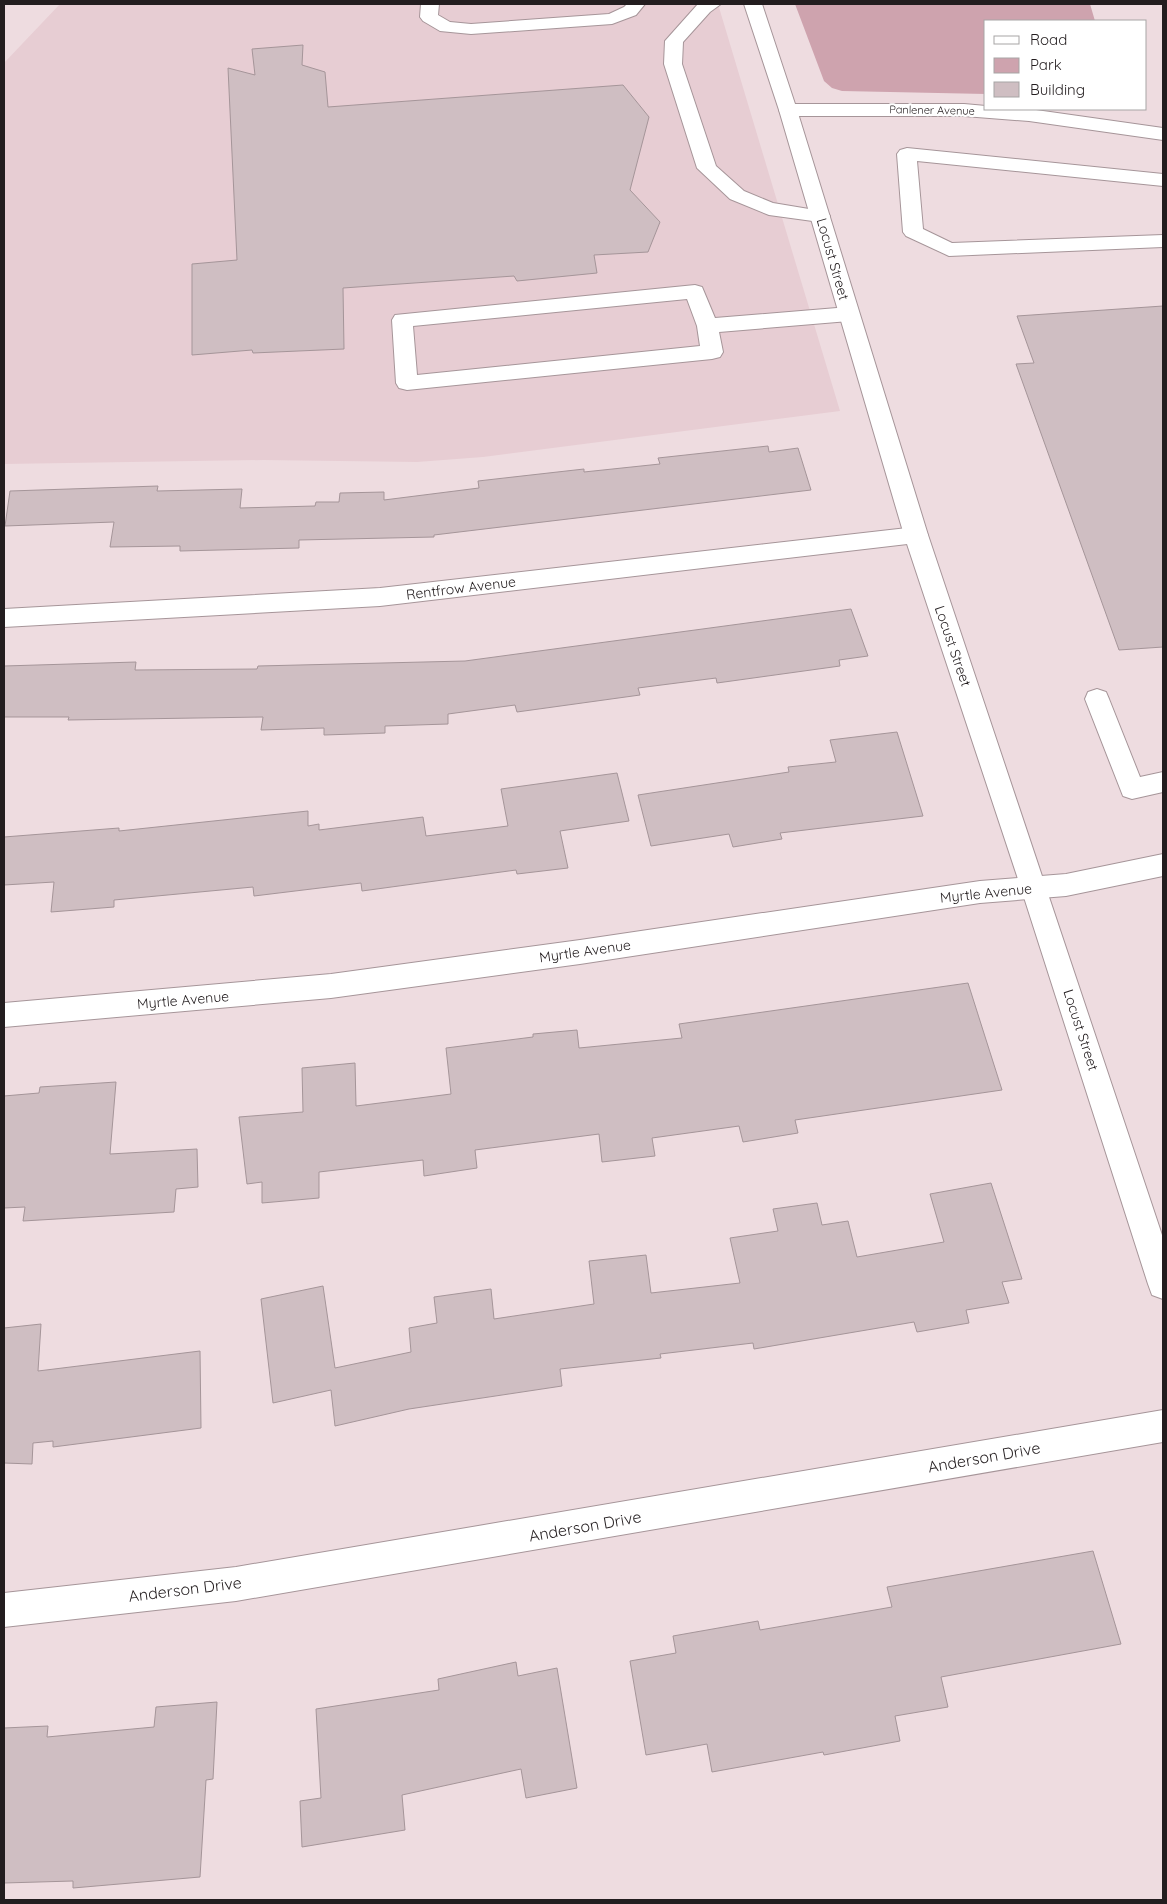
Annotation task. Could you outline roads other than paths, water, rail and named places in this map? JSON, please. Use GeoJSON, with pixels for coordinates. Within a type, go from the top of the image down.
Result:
{"type":"FeatureCollection","features":[{"type":"Feature","properties":{"kind":"street"},"geometry":{"type":"LineString","coordinates":[[430,4],[429,17],[446,27],[471,29],[612,19],[630,11],[636,4]]}},
{"type":"Feature","properties":{"kind":"street"},"geometry":{"type":"LineString","coordinates":[[712,4],[704,8],[674,41],[673,64],[707,168],[737,195],[769,209],[820,216]]}},
{"type":"Feature","properties":{"kind":"street","name":"Locust Street"},"geometry":{"type":"LineString","coordinates":[[753,4],[788,110],[916,535],[1034,888],[1163,1284]]}},
{"type":"Feature","properties":{"kind":"street","name":"Panlener Avenue"},"geometry":{"type":"LineString","coordinates":[[788,110],[964,110],[1029,115],[1163,134]]}},
{"type":"Feature","properties":{"kind":"street"},"geometry":{"type":"LineString","coordinates":[[1163,180],[907,154],[913,232],[949,250],[1163,241]]}},
{"type":"Feature","properties":{"kind":"street"},"geometry":{"type":"LineString","coordinates":[[695,292],[707,326],[712,352],[407,383],[402,320],[695,292]]}},
{"type":"Feature","properties":{"kind":"street"},"geometry":{"type":"LineString","coordinates":[[707,326],[849,314]]}},
{"type":"Feature","properties":{"kind":"street","name":"Rentfrow Avenue"},"geometry":{"type":"LineString","coordinates":[[4,618],[380,598],[916,535]]}},
{"type":"Feature","properties":{"kind":"street"},"geometry":{"type":"LineString","coordinates":[[1097,699],[1132,789],[1163,782]]}},
{"type":"Feature","properties":{"kind":"street","name":"Myrtle Avenue"},"geometry":{"type":"LineString","coordinates":[[4,1015],[331,986],[980,892],[1034,888],[1097,880],[1163,864]]}},
{"type":"Feature","properties":{"kind":"street","name":"Anderson Drive"},"geometry":{"type":"LineString","coordinates":[[4,1610],[246,1582],[1163,1426]]}}]}
